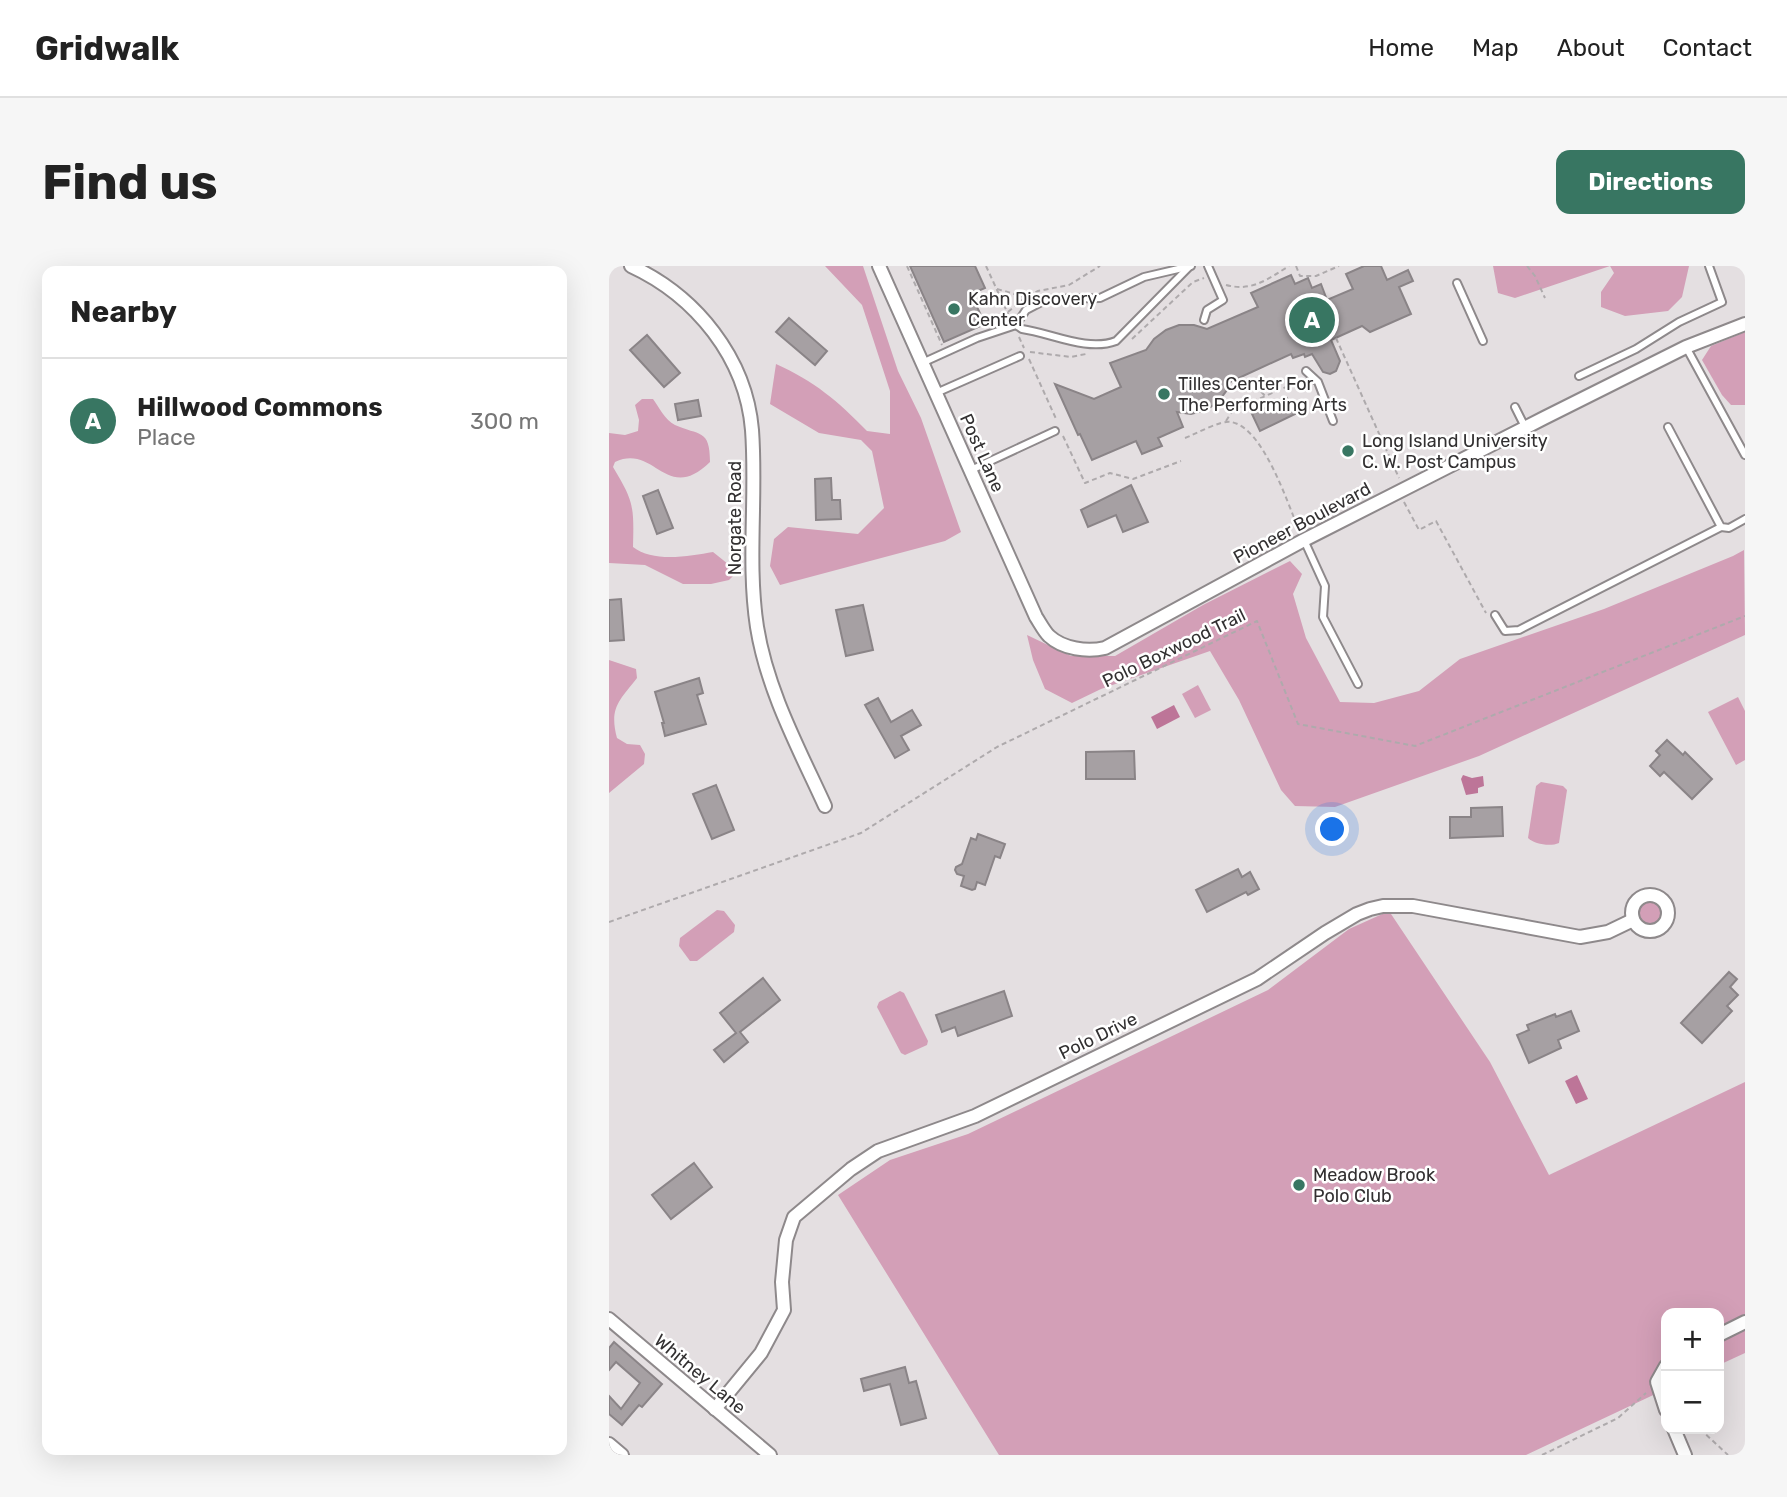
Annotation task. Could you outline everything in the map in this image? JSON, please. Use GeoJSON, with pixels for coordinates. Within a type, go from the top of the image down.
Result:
{"type":"FeatureCollection","features":[{"type":"Feature","properties":{"kind":"street","name":"Norgate Road"},"geometry":{"type":"LineString","coordinates":[[631,266],[663,284],[694,308],[724,347],[742,383],[752,430],[752,569],[757,629],[782,709],[825,806]]}},
{"type":"Feature","properties":{"kind":"street","name":"Post Lane"},"geometry":{"type":"LineString","coordinates":[[879,266],[1036,617],[1049,636],[1064,644]]}},
{"type":"Feature","properties":{"kind":"street","name":"Pioneer Boulevard"},"geometry":{"type":"LineString","coordinates":[[1064,644],[1083,650],[1105,648],[1304,540],[1525,427],[1686,347],[1745,324]]}},
{"type":"Feature","properties":{"kind":"street","name":"Polo Drive"},"geometry":{"type":"LineString","coordinates":[[715,1409],[761,1353],[784,1310],[783,1265],[786,1240],[794,1217],[851,1169],[879,1151],[975,1116],[1257,979],[1325,933],[1370,909],[1413,906],[1580,937],[1608,932],[1633,920]]}},
{"type":"Feature","properties":{"kind":"street","name":"Whitney Lane"},"geometry":{"type":"LineString","coordinates":[[609,1319],[770,1455]]}},
{"type":"Feature","properties":{"kind":"street"},"geometry":{"type":"LineString","coordinates":[[1724,1332],[1745,1322]]}},
{"type":"Feature","properties":{"kind":"street"},"geometry":{"type":"LineString","coordinates":[[1661,1394],[1657,1382],[1663,1371]]}},
{"type":"Feature","properties":{"kind":"street"},"geometry":{"type":"LineString","coordinates":[[1676,1434],[1685,1455]]}},
{"type":"Feature","properties":{"kind":"street"},"geometry":{"type":"LineString","coordinates":[[609,1444],[622,1455]]}},
{"type":"Feature","properties":{"kind":"lane"},"geometry":{"type":"LineString","coordinates":[[922,363],[977,338],[1015,325],[1026,310],[1047,299],[1100,298],[1144,276],[1190,266]]}},
{"type":"Feature","properties":{"kind":"lane"},"geometry":{"type":"LineString","coordinates":[[1015,325],[1022,329],[1105,345],[1116,341],[1190,266]]}},
{"type":"Feature","properties":{"kind":"lane"},"geometry":{"type":"LineString","coordinates":[[1204,320],[1207,310],[1223,300],[1208,266]]}},
{"type":"Feature","properties":{"kind":"lane"},"geometry":{"type":"LineString","coordinates":[[1579,376],[1636,349],[1679,322],[1722,302],[1709,266]]}},
{"type":"Feature","properties":{"kind":"lane"},"geometry":{"type":"LineString","coordinates":[[1457,283],[1483,341]]}},
{"type":"Feature","properties":{"kind":"lane"},"geometry":{"type":"LineString","coordinates":[[1686,347],[1745,455]]}},
{"type":"Feature","properties":{"kind":"lane"},"geometry":{"type":"LineString","coordinates":[[936,393],[1023,354]]}},
{"type":"Feature","properties":{"kind":"lane"},"geometry":{"type":"LineString","coordinates":[[1306,371],[1318,382],[1333,421]]}},
{"type":"Feature","properties":{"kind":"lane"},"geometry":{"type":"LineString","coordinates":[[1515,407],[1525,427]]}},
{"type":"Feature","properties":{"kind":"lane"},"geometry":{"type":"LineString","coordinates":[[970,471],[1057,427]]}},
{"type":"Feature","properties":{"kind":"lane"},"geometry":{"type":"LineString","coordinates":[[1668,427],[1721,527]]}},
{"type":"Feature","properties":{"kind":"lane"},"geometry":{"type":"LineString","coordinates":[[1495,615],[1505,631],[1519,630],[1721,527],[1729,528],[1745,519]]}},
{"type":"Feature","properties":{"kind":"lane"},"geometry":{"type":"LineString","coordinates":[[1304,540],[1325,586],[1323,617],[1358,684]]}},
{"type":"Feature","properties":{"kind":"path"},"geometry":{"type":"LineString","coordinates":[[907,266],[943,345]]}},
{"type":"Feature","properties":{"kind":"path"},"geometry":{"type":"LineString","coordinates":[[986,266],[1015,325],[1023,354],[1057,427]]}},
{"type":"Feature","properties":{"kind":"path"},"geometry":{"type":"LineString","coordinates":[[1007,313],[1025,297],[1038,290],[1069,285],[1100,266]]}},
{"type":"Feature","properties":{"kind":"path"},"geometry":{"type":"LineString","coordinates":[[1296,266],[1300,276],[1316,276],[1339,266]]}},
{"type":"Feature","properties":{"kind":"path"},"geometry":{"type":"LineString","coordinates":[[1527,266],[1545,298]]}},
{"type":"Feature","properties":{"kind":"path"},"geometry":{"type":"LineString","coordinates":[[997,289],[1025,297]]}},
{"type":"Feature","properties":{"kind":"path"},"geometry":{"type":"LineString","coordinates":[[1023,354],[1070,357],[1086,354],[1091,350]]}},
{"type":"Feature","properties":{"kind":"path"},"geometry":{"type":"LineString","coordinates":[[1250,379],[1265,396]]}},
{"type":"Feature","properties":{"kind":"path"},"geometry":{"type":"LineString","coordinates":[[1225,422],[1233,410],[1300,381]]}},
{"type":"Feature","properties":{"kind":"path"},"geometry":{"type":"LineString","coordinates":[[1185,438],[1225,422],[1239,425],[1257,439],[1304,540]]}},
{"type":"Feature","properties":{"kind":"path"},"geometry":{"type":"LineString","coordinates":[[1063,435],[1085,483],[1110,473],[1133,480],[1181,461]]}},
{"type":"Feature","properties":{"kind":"path","name":"Polo Boxwood Trail"},"geometry":{"type":"LineString","coordinates":[[609,922],[861,833],[997,747],[1257,621],[1298,724],[1415,746],[1745,616]]}},
{"type":"Feature","properties":{"kind":"path"},"geometry":{"type":"LineString","coordinates":[[1542,1455],[1618,1418],[1638,1403],[1657,1382]]}},
{"type":"Feature","properties":{"kind":"path"},"geometry":{"type":"LineString","coordinates":[[1705,1434],[1728,1455]]}},
{"type":"Feature","properties":{"kind":"shaded area"},"geometry":{"type":"Polygon","coordinates":[[[825,266],[863,266],[898,371],[921,418],[961,532],[945,541],[780,585],[770,566],[774,539],[788,527],[858,534],[884,508],[872,451],[861,440],[819,433],[770,404],[776,364],[825,393],[867,431],[890,434],[890,391],[862,305],[825,266]]]}},
{"type":"Feature","properties":{"kind":"shaded area"},"geometry":{"type":"Polygon","coordinates":[[[1493,266],[1610,266],[1515,298],[1498,293],[1493,266]]]}},
{"type":"Feature","properties":{"kind":"shaded area"},"geometry":{"type":"Polygon","coordinates":[[[1610,266],[1689,266],[1682,297],[1668,311],[1625,316],[1601,307],[1601,292],[1614,273],[1610,266]]]}},
{"type":"Feature","properties":{"kind":"shaded area"},"geometry":{"type":"Polygon","coordinates":[[[1745,332],[1745,405],[1731,405],[1722,395],[1702,360],[1711,346],[1745,332]]]}},
{"type":"Feature","properties":{"kind":"shaded area"},"geometry":{"type":"Polygon","coordinates":[[[642,399],[653,399],[671,423],[705,438],[710,462],[695,474],[682,477],[671,476],[641,460],[629,458],[615,462],[613,467],[631,505],[633,547],[661,557],[713,552],[733,568],[733,576],[729,580],[711,584],[683,584],[645,565],[609,563],[609,433],[625,435],[638,431],[639,420],[635,405],[642,399]]]}},
{"type":"Feature","properties":{"kind":"shaded area"},"geometry":{"type":"Polygon","coordinates":[[[1744,550],[1745,635],[1479,756],[1335,807],[1295,806],[1281,790],[1239,700],[1210,651],[1101,689],[1072,703],[1045,689],[1033,660],[1027,635],[1071,656],[1115,656],[1203,605],[1290,561],[1302,574],[1293,594],[1306,638],[1340,702],[1374,703],[1419,691],[1460,659],[1604,609],[1744,550]]]}},
{"type":"Feature","properties":{"kind":"shaded area"},"geometry":{"type":"Polygon","coordinates":[[[609,660],[636,669],[637,678],[617,705],[614,719],[617,738],[627,744],[640,745],[645,754],[644,764],[609,793],[609,660]]]}},
{"type":"Feature","properties":{"kind":"shaded area"},"geometry":{"type":"Polygon","coordinates":[[[1198,685],[1211,710],[1195,718],[1182,694],[1198,685]]]}},
{"type":"Feature","properties":{"kind":"shaded area"},"geometry":{"type":"Polygon","coordinates":[[[1738,697],[1745,711],[1745,760],[1736,765],[1708,712],[1738,697]]]}},
{"type":"Feature","properties":{"kind":"shaded area"},"geometry":{"type":"Polygon","coordinates":[[[1174,705],[1180,717],[1157,729],[1151,717],[1174,705]]]}},
{"type":"Feature","properties":{"kind":"shaded area"},"geometry":{"type":"Polygon","coordinates":[[[1463,775],[1472,778],[1483,776],[1484,786],[1478,788],[1478,793],[1466,795],[1461,779],[1463,775]]]}},
{"type":"Feature","properties":{"kind":"shaded area"},"geometry":{"type":"Polygon","coordinates":[[[1541,782],[1563,786],[1567,790],[1559,843],[1551,845],[1528,838],[1536,786],[1541,782]]]}},
{"type":"Feature","properties":{"kind":"shaded area"},"geometry":{"type":"Polygon","coordinates":[[[1650,896],[1661,901],[1666,912],[1661,923],[1650,928],[1639,923],[1634,912],[1639,901],[1650,896]]]}},
{"type":"Feature","properties":{"kind":"shaded area"},"geometry":{"type":"Polygon","coordinates":[[[717,910],[724,911],[735,925],[734,932],[697,961],[690,961],[679,946],[680,938],[717,910]]]}},
{"type":"Feature","properties":{"kind":"shaded area","name":"Meadow Brook Polo Club"},"geometry":{"type":"Polygon","coordinates":[[[1389,911],[1490,1062],[1549,1175],[1745,1082],[1745,1353],[1724,1363],[1724,1308],[1661,1308],[1661,1391],[1526,1455],[999,1455],[838,1195],[890,1160],[968,1134],[1268,990],[1349,929],[1389,911]]]}},
{"type":"Feature","properties":{"kind":"shaded area"},"geometry":{"type":"Polygon","coordinates":[[[900,991],[904,993],[928,1041],[927,1045],[905,1055],[901,1053],[877,1007],[879,1002],[900,991]]]}},
{"type":"Feature","properties":{"kind":"shaded area"},"geometry":{"type":"Polygon","coordinates":[[[1577,1075],[1588,1099],[1576,1104],[1565,1081],[1577,1075]]]}},
{"type":"Feature","properties":{"kind":"building","name":"Kahn Discovery Center"},"geometry":{"type":"Polygon","coordinates":[[[910,266],[975,266],[985,288],[971,294],[985,324],[944,342],[910,266]]]}},
{"type":"Feature","properties":{"kind":"building"},"geometry":{"type":"Polygon","coordinates":[[[1364,266],[1381,266],[1387,280],[1408,270],[1413,281],[1399,287],[1411,314],[1370,332],[1362,326],[1331,340],[1340,361],[1336,371],[1330,374],[1323,372],[1312,354],[1293,358],[1291,354],[1230,382],[1218,402],[1206,410],[1191,414],[1177,412],[1183,427],[1158,438],[1162,446],[1142,454],[1136,441],[1092,460],[1055,384],[1094,399],[1121,387],[1110,363],[1146,350],[1154,339],[1166,330],[1179,325],[1194,325],[1207,329],[1258,307],[1251,293],[1291,275],[1295,284],[1308,278],[1312,288],[1321,284],[1327,300],[1353,289],[1346,274],[1364,266]]]}},
{"type":"Feature","properties":{"kind":"building"},"geometry":{"type":"Polygon","coordinates":[[[789,318],[827,351],[815,365],[776,332],[789,318]]]}},
{"type":"Feature","properties":{"kind":"building"},"geometry":{"type":"Polygon","coordinates":[[[647,335],[680,373],[664,387],[630,350],[647,335]]]}},
{"type":"Feature","properties":{"kind":"building"},"geometry":{"type":"Polygon","coordinates":[[[1287,398],[1295,414],[1260,431],[1252,414],[1287,398]]]}},
{"type":"Feature","properties":{"kind":"building"},"geometry":{"type":"Polygon","coordinates":[[[698,400],[701,416],[678,420],[675,404],[698,400]]]}},
{"type":"Feature","properties":{"kind":"building"},"geometry":{"type":"Polygon","coordinates":[[[831,478],[832,500],[840,500],[841,519],[816,520],[815,479],[831,478]]]}},
{"type":"Feature","properties":{"kind":"building"},"geometry":{"type":"Polygon","coordinates":[[[1131,485],[1148,522],[1123,532],[1116,515],[1088,527],[1081,510],[1131,485]]]}},
{"type":"Feature","properties":{"kind":"building"},"geometry":{"type":"Polygon","coordinates":[[[658,490],[673,528],[657,534],[643,496],[658,490]]]}},
{"type":"Feature","properties":{"kind":"building"},"geometry":{"type":"Polygon","coordinates":[[[621,599],[624,640],[609,641],[609,600],[621,599]]]}},
{"type":"Feature","properties":{"kind":"building"},"geometry":{"type":"Polygon","coordinates":[[[863,605],[873,650],[846,656],[836,610],[863,605]]]}},
{"type":"Feature","properties":{"kind":"building"},"geometry":{"type":"Polygon","coordinates":[[[699,678],[703,693],[697,695],[706,724],[665,736],[655,692],[699,678]]]}},
{"type":"Feature","properties":{"kind":"building"},"geometry":{"type":"Polygon","coordinates":[[[878,698],[891,722],[912,710],[921,725],[901,736],[909,750],[895,758],[865,705],[878,698]]]}},
{"type":"Feature","properties":{"kind":"building"},"geometry":{"type":"Polygon","coordinates":[[[1667,740],[1683,755],[1685,752],[1712,779],[1692,799],[1664,772],[1660,776],[1650,766],[1660,755],[1656,751],[1667,740]]]}},
{"type":"Feature","properties":{"kind":"building"},"geometry":{"type":"Polygon","coordinates":[[[1134,751],[1135,779],[1086,779],[1086,752],[1134,751]]]}},
{"type":"Feature","properties":{"kind":"building"},"geometry":{"type":"Polygon","coordinates":[[[716,785],[734,830],[712,839],[693,794],[716,785]]]}},
{"type":"Feature","properties":{"kind":"building"},"geometry":{"type":"Polygon","coordinates":[[[1502,807],[1503,836],[1450,838],[1450,817],[1471,817],[1471,808],[1502,807]]]}},
{"type":"Feature","properties":{"kind":"building"},"geometry":{"type":"Polygon","coordinates":[[[978,834],[1005,844],[1000,858],[995,856],[985,885],[977,882],[972,890],[961,886],[964,876],[957,874],[955,870],[962,864],[971,838],[976,840],[978,834]]]}},
{"type":"Feature","properties":{"kind":"building"},"geometry":{"type":"Polygon","coordinates":[[[1238,869],[1242,877],[1250,872],[1259,889],[1248,895],[1246,892],[1207,912],[1196,890],[1238,869]]]}},
{"type":"Feature","properties":{"kind":"building"},"geometry":{"type":"Polygon","coordinates":[[[1729,972],[1737,979],[1730,987],[1738,995],[1727,1006],[1732,1011],[1702,1043],[1681,1023],[1729,972]]]}},
{"type":"Feature","properties":{"kind":"building"},"geometry":{"type":"Polygon","coordinates":[[[763,978],[780,1000],[740,1032],[748,1042],[724,1062],[714,1050],[736,1033],[720,1013],[763,978]]]}},
{"type":"Feature","properties":{"kind":"building"},"geometry":{"type":"Polygon","coordinates":[[[1004,991],[1012,1016],[958,1036],[955,1027],[942,1032],[936,1015],[1004,991]]]}},
{"type":"Feature","properties":{"kind":"building"},"geometry":{"type":"Polygon","coordinates":[[[1571,1011],[1579,1031],[1558,1040],[1561,1048],[1529,1063],[1517,1035],[1529,1030],[1527,1025],[1571,1011]]]}},
{"type":"Feature","properties":{"kind":"building"},"geometry":{"type":"Polygon","coordinates":[[[694,1163],[712,1187],[671,1219],[652,1195],[694,1163]]]}},
{"type":"Feature","properties":{"kind":"building"},"geometry":{"type":"Polygon","coordinates":[[[614,1342],[662,1384],[622,1425],[609,1414],[609,1396],[621,1409],[640,1383],[616,1362],[609,1370],[609,1348],[614,1342]]]}},
{"type":"Feature","properties":{"kind":"building"},"geometry":{"type":"Polygon","coordinates":[[[905,1367],[909,1383],[916,1381],[926,1418],[901,1425],[890,1384],[864,1391],[861,1379],[905,1367]]]}},
{"type":"Feature","properties":{"kind":"place","name":"Kahn Discovery Center"},"geometry":{"type":"Point","coordinates":[954,309]}},
{"type":"Feature","properties":{"kind":"place","name":"Hillwood Commons"},"geometry":{"type":"Point","coordinates":[1312,320]}},
{"type":"Feature","properties":{"kind":"place","name":"Tilles Center For The Performing Arts"},"geometry":{"type":"Point","coordinates":[1164,394]}},
{"type":"Feature","properties":{"kind":"place","name":"Long Island University C. W. Post Campus"},"geometry":{"type":"Point","coordinates":[1348,451]}},
{"type":"Feature","properties":{"kind":"place","name":"Meadow Brook Polo Club"},"geometry":{"type":"Point","coordinates":[1299,1185]}}]}
